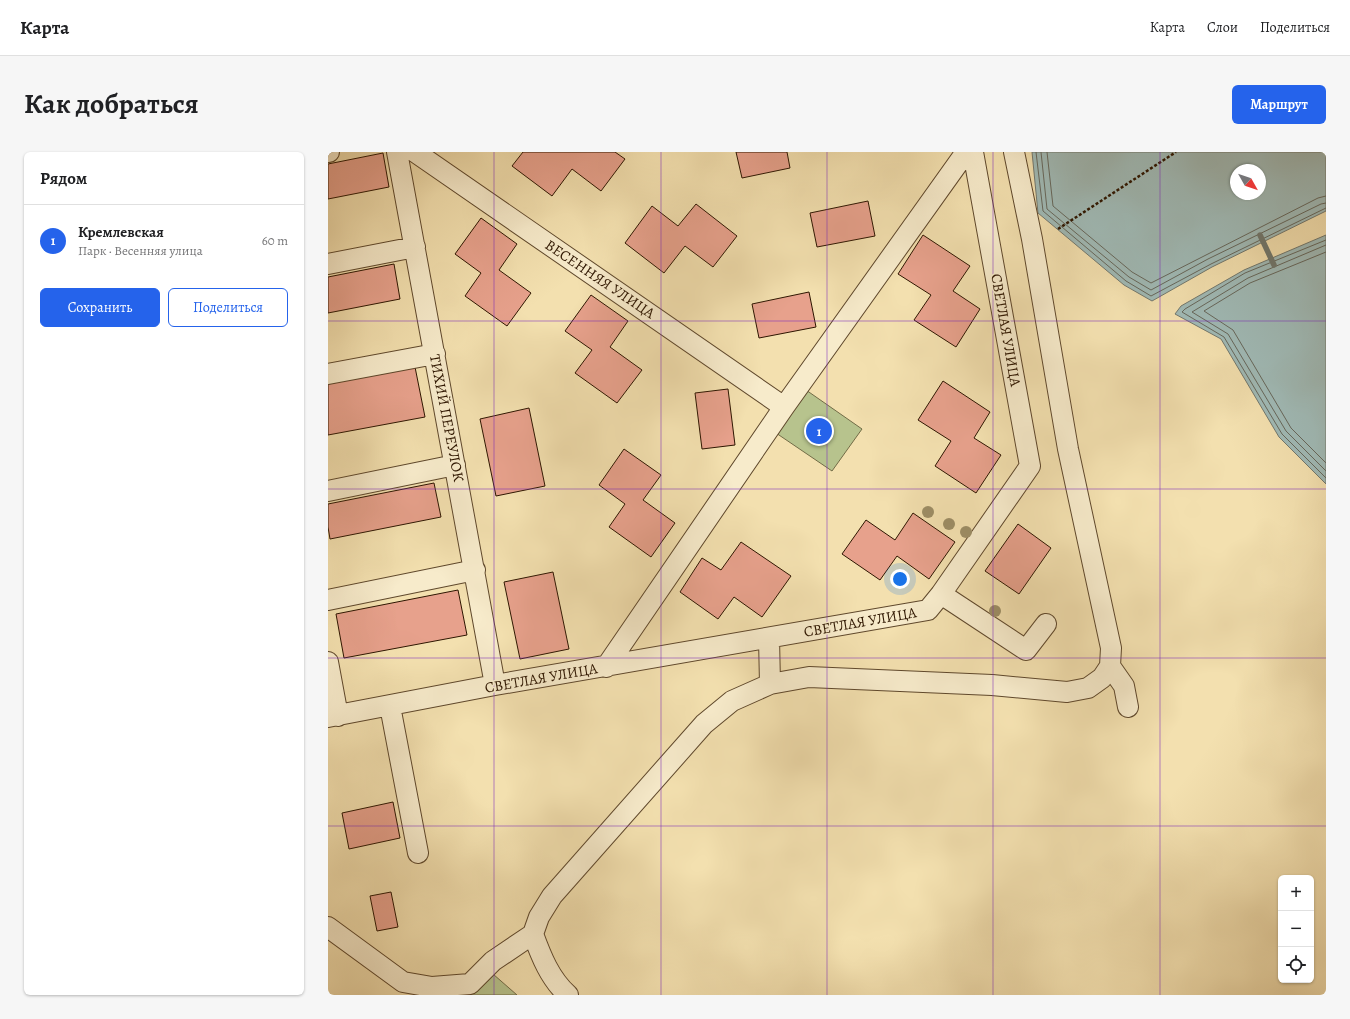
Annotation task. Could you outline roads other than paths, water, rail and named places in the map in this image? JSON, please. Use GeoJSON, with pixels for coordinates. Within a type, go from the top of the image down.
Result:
{"type":"FeatureCollection","features":[{"type":"Feature","properties":{"kind":"street","name":"ТИХИЙ ПЕРЕУЛОК"},"geometry":{"type":"LineString","coordinates":[[397,152],[495,685]]}},
{"type":"Feature","properties":{"kind":"street","name":"ВЕСЕННЯЯ УЛИЦА"},"geometry":{"type":"LineString","coordinates":[[415,152],[784,407]]}},
{"type":"Feature","properties":{"kind":"street"},"geometry":{"type":"LineString","coordinates":[[606,667],[784,407],[966,152]]}},
{"type":"Feature","properties":{"kind":"street","name":"СВЕТЛАЯ УЛИЦА"},"geometry":{"type":"LineString","coordinates":[[333,716],[495,685],[606,667],[928,610],[941,594],[1030,466],[973,152]]}},
{"type":"Feature","properties":{"kind":"street"},"geometry":{"type":"LineString","coordinates":[[328,927],[403,982],[432,987],[464,989],[493,961],[533,934],[539,917],[552,896],[704,724],[732,701],[770,684],[809,676],[969,684],[1067,692],[1088,688],[1102,678],[1110,666],[1111,648],[1068,449],[1032,239],[1014,152]]}},
{"type":"Feature","properties":{"kind":"street"},"geometry":{"type":"LineString","coordinates":[[328,264],[415,246]]}},
{"type":"Feature","properties":{"kind":"street"},"geometry":{"type":"LineString","coordinates":[[328,374],[435,354]]}},
{"type":"Feature","properties":{"kind":"street"},"geometry":{"type":"LineString","coordinates":[[328,491],[455,465]]}},
{"type":"Feature","properties":{"kind":"street"},"geometry":{"type":"LineString","coordinates":[[328,600],[475,570]]}},
{"type":"Feature","properties":{"kind":"street"},"geometry":{"type":"LineString","coordinates":[[941,594],[1026,650],[1046,624]]}},
{"type":"Feature","properties":{"kind":"street"},"geometry":{"type":"LineString","coordinates":[[769,638],[770,684]]}},
{"type":"Feature","properties":{"kind":"street"},"geometry":{"type":"LineString","coordinates":[[328,662],[333,716]]}},
{"type":"Feature","properties":{"kind":"street"},"geometry":{"type":"LineString","coordinates":[[1110,666],[1124,686],[1128,707]]}},
{"type":"Feature","properties":{"kind":"street"},"geometry":{"type":"LineString","coordinates":[[390,706],[418,853]]}},
{"type":"Feature","properties":{"kind":"street"},"geometry":{"type":"LineString","coordinates":[[533,934],[541,954],[557,985],[568,995]]}},
{"type":"Feature","properties":{"kind":"water"},"geometry":{"type":"Polygon","coordinates":[[[1032,152],[1326,152],[1326,211],[1212,267],[1152,301],[1124,285],[1038,213],[1032,152]]]}},
{"type":"Feature","properties":{"kind":"water"},"geometry":{"type":"Polygon","coordinates":[[[1326,235],[1326,484],[1279,437],[1221,339],[1175,314],[1181,306],[1244,270],[1326,235]]]}},
{"type":"Feature","properties":{"kind":"waterway"},"geometry":{"type":"LineString","coordinates":[[1260,235],[1274,265]]}},
{"type":"Feature","properties":{"kind":"place","name":"Кремлевская"},"geometry":{"type":"Point","coordinates":[819,431]}}]}
